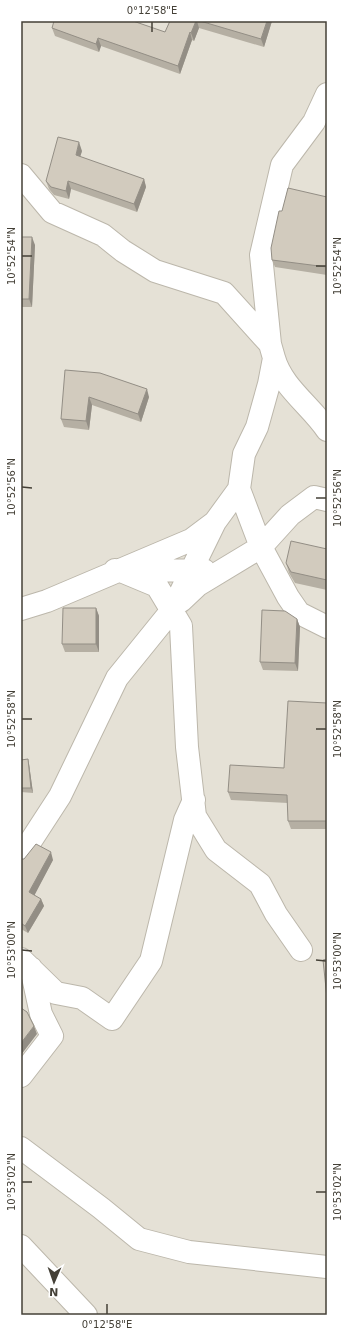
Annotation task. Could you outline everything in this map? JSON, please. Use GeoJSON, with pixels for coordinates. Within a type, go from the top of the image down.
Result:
{"type":"FeatureCollection","features":[{"type":"Feature","properties":{"kind":"street"},"geometry":{"type":"LineString","coordinates":[[327,94],[314,122],[282,165],[261,255],[272,351],[276,367],[290,387],[327,430]]}},
{"type":"Feature","properties":{"kind":"street"},"geometry":{"type":"LineString","coordinates":[[21,175],[52,212],[103,235],[123,251],[155,271],[224,293],[272,351],[269,384],[257,428],[244,454],[239,489],[215,522],[172,610]]}},
{"type":"Feature","properties":{"kind":"street"},"geometry":{"type":"LineString","coordinates":[[239,489],[261,547],[288,597],[299,613],[327,627]]}},
{"type":"Feature","properties":{"kind":"street"},"geometry":{"type":"LineString","coordinates":[[21,856],[60,796],[117,678],[172,610],[198,585],[227,566],[261,547],[290,515],[314,497],[327,500]]}},
{"type":"Feature","properties":{"kind":"street"},"geometry":{"type":"LineString","coordinates":[[21,608],[47,601],[191,540],[215,522]]}},
{"type":"Feature","properties":{"kind":"street"},"geometry":{"type":"LineString","coordinates":[[118,571],[191,570],[227,566]]}},
{"type":"Feature","properties":{"kind":"street"},"geometry":{"type":"LineString","coordinates":[[118,571],[157,586],[181,626],[187,747],[195,816],[216,850],[260,884],[276,914],[301,950]]}},
{"type":"Feature","properties":{"kind":"street"},"geometry":{"type":"LineString","coordinates":[[26,963],[56,993],[82,998],[112,1020],[151,961],[184,820],[194,800]]}},
{"type":"Feature","properties":{"kind":"street"},"geometry":{"type":"LineString","coordinates":[[21,1076],[52,1036],[41,1014],[26,963]]}},
{"type":"Feature","properties":{"kind":"street"},"geometry":{"type":"LineString","coordinates":[[22,1147],[139,1239],[189,1252],[327,1267]]}},
{"type":"Feature","properties":{"kind":"street"},"geometry":{"type":"LineString","coordinates":[[21,1246],[79,1311]]}},
{"type":"Feature","properties":{"kind":"shaded area"},"geometry":{"type":"Polygon","coordinates":[[[21,21],[327,21],[327,1315],[21,1315],[21,21]]]}},
{"type":"Feature","properties":{"kind":"building"},"geometry":{"type":"Polygon","coordinates":[[[54,21],[133,21],[165,32],[170,21],[196,21],[191,33],[190,32],[178,66],[98,38],[96,44],[52,28],[54,21]]]}},
{"type":"Feature","properties":{"kind":"building"},"geometry":{"type":"Polygon","coordinates":[[[200,21],[267,21],[261,39],[200,21]]]}},
{"type":"Feature","properties":{"kind":"building"},"geometry":{"type":"Polygon","coordinates":[[[58,137],[79,142],[76,155],[144,179],[134,204],[68,181],[66,191],[51,187],[46,181],[58,137]]]}},
{"type":"Feature","properties":{"kind":"building"},"geometry":{"type":"Polygon","coordinates":[[[288,188],[327,197],[327,267],[272,260],[271,248],[279,211],[282,211],[288,188]]]}},
{"type":"Feature","properties":{"kind":"building"},"geometry":{"type":"Polygon","coordinates":[[[21,237],[32,237],[29,299],[21,299],[21,237]]]}},
{"type":"Feature","properties":{"kind":"building"},"geometry":{"type":"Polygon","coordinates":[[[65,370],[100,373],[147,389],[138,414],[89,397],[86,421],[61,419],[65,370]]]}},
{"type":"Feature","properties":{"kind":"building"},"geometry":{"type":"Polygon","coordinates":[[[291,541],[327,549],[327,580],[291,572],[286,563],[291,541]]]}},
{"type":"Feature","properties":{"kind":"building"},"geometry":{"type":"Polygon","coordinates":[[[63,608],[96,608],[96,644],[62,644],[63,608]]]}},
{"type":"Feature","properties":{"kind":"building"},"geometry":{"type":"Polygon","coordinates":[[[262,610],[285,611],[297,619],[295,663],[260,662],[262,610]]]}},
{"type":"Feature","properties":{"kind":"building"},"geometry":{"type":"Polygon","coordinates":[[[288,701],[327,703],[327,821],[288,821],[287,795],[228,792],[230,765],[284,768],[288,701]]]}},
{"type":"Feature","properties":{"kind":"building"},"geometry":{"type":"Polygon","coordinates":[[[28,759],[31,788],[21,788],[21,760],[28,759]]]}},
{"type":"Feature","properties":{"kind":"building"},"geometry":{"type":"Polygon","coordinates":[[[36,844],[51,852],[29,892],[41,899],[25,926],[21,923],[21,859],[24,859],[36,844]]]}},
{"type":"Feature","properties":{"kind":"building"},"geometry":{"type":"Polygon","coordinates":[[[327,959],[327,998],[323,960],[327,959]]]}},
{"type":"Feature","properties":{"kind":"building"},"geometry":{"type":"Polygon","coordinates":[[[21,1008],[27,1012],[34,1026],[21,1043],[21,1008]]]}}]}
